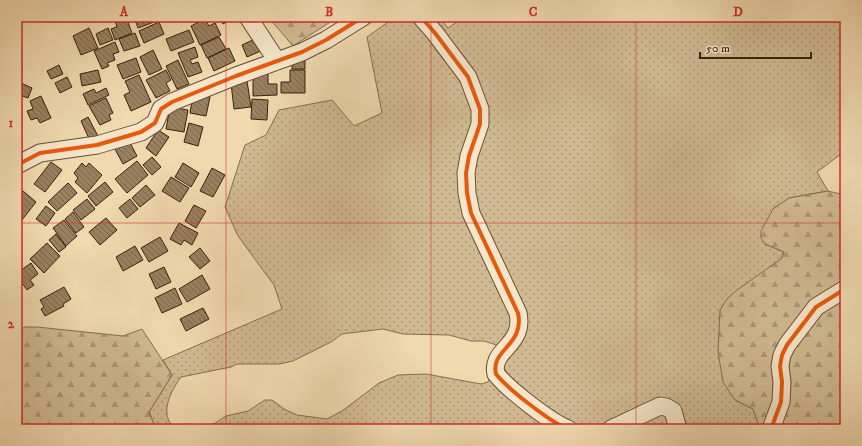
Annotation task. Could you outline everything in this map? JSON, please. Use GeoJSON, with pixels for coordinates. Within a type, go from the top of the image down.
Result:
{"type":"FeatureCollection","features":[{"type":"Feature","properties":{"kind":"street"},"geometry":{"type":"LineString","coordinates":[[248,17],[276,61]]}},
{"type":"Feature","properties":{"kind":"street"},"geometry":{"type":"LineString","coordinates":[[17,166],[40,153],[97,145],[141,132],[155,123],[161,109],[172,102],[302,52],[326,40],[363,17]]}},
{"type":"Feature","properties":{"kind":"street"},"geometry":{"type":"LineString","coordinates":[[421,17],[468,77],[480,109],[480,124],[471,149],[466,173],[467,193],[471,213],[518,313],[520,323],[515,339],[497,359],[494,366],[496,374],[536,409],[558,425],[568,429]]}},
{"type":"Feature","properties":{"kind":"street"},"geometry":{"type":"LineString","coordinates":[[771,429],[781,402],[782,382],[780,366],[782,355],[787,345],[816,307],[845,289]]}},
{"type":"Feature","properties":{"kind":"street"},"geometry":{"type":"LineString","coordinates":[[611,429],[660,406],[666,407],[673,411],[678,429]]}},
{"type":"Feature","properties":{"kind":"green space"},"geometry":{"type":"Polygon","coordinates":[[[338,17],[293,46],[269,18],[338,17]]]}},
{"type":"Feature","properties":{"kind":"green space"},"geometry":{"type":"Polygon","coordinates":[[[395,17],[439,17],[448,28],[465,17],[845,17],[845,151],[817,172],[828,191],[789,198],[773,209],[765,244],[784,252],[781,259],[727,299],[735,400],[753,409],[760,429],[206,429],[226,416],[248,411],[265,400],[272,400],[284,409],[297,415],[327,419],[342,411],[379,383],[398,375],[426,374],[481,384],[488,382],[503,347],[484,341],[471,341],[449,335],[403,334],[383,329],[342,334],[331,342],[293,361],[279,364],[237,364],[231,367],[181,377],[170,397],[167,411],[171,424],[176,429],[156,429],[149,412],[172,375],[163,360],[282,309],[274,285],[238,236],[225,207],[245,145],[266,135],[279,110],[332,100],[354,126],[382,113],[367,37],[395,17]]]}},
{"type":"Feature","properties":{"kind":"green space"},"geometry":{"type":"Polygon","coordinates":[[[828,191],[845,195],[845,429],[760,429],[753,409],[735,400],[723,382],[718,352],[720,310],[727,299],[737,290],[781,259],[784,252],[765,244],[761,238],[761,231],[773,209],[789,198],[828,191]]]}},
{"type":"Feature","properties":{"kind":"green space"},"geometry":{"type":"Polygon","coordinates":[[[24,327],[123,336],[142,329],[172,375],[149,412],[156,429],[17,429],[17,335],[24,327]]]}},
{"type":"Feature","properties":{"kind":"building"},"geometry":{"type":"Polygon","coordinates":[[[126,17],[132,33],[115,40],[111,29],[117,27],[115,20],[126,17]]]}},
{"type":"Feature","properties":{"kind":"building"},"geometry":{"type":"Polygon","coordinates":[[[134,17],[152,17],[154,22],[138,28],[134,17]]]}},
{"type":"Feature","properties":{"kind":"building"},"geometry":{"type":"Polygon","coordinates":[[[219,17],[235,17],[223,24],[219,17]]]}},
{"type":"Feature","properties":{"kind":"building"},"geometry":{"type":"Polygon","coordinates":[[[205,19],[209,26],[215,23],[221,35],[200,45],[191,26],[205,19]]]}},
{"type":"Feature","properties":{"kind":"building"},"geometry":{"type":"Polygon","coordinates":[[[159,22],[164,34],[144,43],[139,31],[159,22]]]}},
{"type":"Feature","properties":{"kind":"building"},"geometry":{"type":"Polygon","coordinates":[[[89,28],[98,48],[81,55],[73,36],[89,28]]]}},
{"type":"Feature","properties":{"kind":"building"},"geometry":{"type":"Polygon","coordinates":[[[108,28],[113,40],[100,45],[96,34],[108,28]]]}},
{"type":"Feature","properties":{"kind":"building"},"geometry":{"type":"Polygon","coordinates":[[[189,30],[194,42],[171,51],[166,39],[189,30]]]}},
{"type":"Feature","properties":{"kind":"building"},"geometry":{"type":"Polygon","coordinates":[[[135,33],[140,46],[124,51],[119,39],[135,33]]]}},
{"type":"Feature","properties":{"kind":"building"},"geometry":{"type":"Polygon","coordinates":[[[219,37],[226,49],[207,58],[201,45],[219,37]]]}},
{"type":"Feature","properties":{"kind":"building"},"geometry":{"type":"Polygon","coordinates":[[[257,38],[263,50],[247,57],[242,45],[257,38]]]}},
{"type":"Feature","properties":{"kind":"building"},"geometry":{"type":"Polygon","coordinates":[[[115,42],[119,52],[113,54],[115,60],[107,63],[109,66],[102,69],[94,51],[115,42]]]}},
{"type":"Feature","properties":{"kind":"building"},"geometry":{"type":"Polygon","coordinates":[[[195,47],[198,57],[190,60],[192,64],[198,62],[202,72],[188,77],[178,53],[195,47]]]}},
{"type":"Feature","properties":{"kind":"building"},"geometry":{"type":"Polygon","coordinates":[[[229,48],[235,61],[214,71],[208,58],[229,48]]]}},
{"type":"Feature","properties":{"kind":"building"},"geometry":{"type":"Polygon","coordinates":[[[153,50],[162,69],[149,75],[140,57],[153,50]]]}},
{"type":"Feature","properties":{"kind":"building"},"geometry":{"type":"Polygon","coordinates":[[[136,58],[141,72],[123,79],[117,65],[136,58]]]}},
{"type":"Feature","properties":{"kind":"building"},"geometry":{"type":"Polygon","coordinates":[[[178,60],[189,84],[177,89],[166,66],[178,60]]]}},
{"type":"Feature","properties":{"kind":"building"},"geometry":{"type":"Polygon","coordinates":[[[292,60],[305,60],[305,69],[292,69],[292,60]]]}},
{"type":"Feature","properties":{"kind":"building"},"geometry":{"type":"Polygon","coordinates":[[[59,65],[63,74],[51,79],[47,71],[59,65]]]}},
{"type":"Feature","properties":{"kind":"building"},"geometry":{"type":"Polygon","coordinates":[[[98,70],[101,82],[82,86],[80,74],[98,70]]]}},
{"type":"Feature","properties":{"kind":"building"},"geometry":{"type":"Polygon","coordinates":[[[166,70],[171,80],[166,83],[170,91],[156,98],[146,80],[166,70]]]}},
{"type":"Feature","properties":{"kind":"building"},"geometry":{"type":"Polygon","coordinates":[[[290,70],[305,70],[305,93],[281,93],[281,82],[290,82],[290,70]]]}},
{"type":"Feature","properties":{"kind":"building"},"geometry":{"type":"Polygon","coordinates":[[[253,72],[268,73],[268,84],[277,84],[277,95],[253,96],[253,72]]]}},
{"type":"Feature","properties":{"kind":"building"},"geometry":{"type":"Polygon","coordinates":[[[139,75],[151,102],[131,111],[124,95],[130,92],[125,81],[139,75]]]}},
{"type":"Feature","properties":{"kind":"building"},"geometry":{"type":"Polygon","coordinates":[[[67,77],[72,87],[60,93],[55,83],[67,77]]]}},
{"type":"Feature","properties":{"kind":"building"},"geometry":{"type":"Polygon","coordinates":[[[247,81],[251,107],[234,109],[231,83],[247,81]]]}},
{"type":"Feature","properties":{"kind":"building"},"geometry":{"type":"Polygon","coordinates":[[[19,82],[32,88],[28,98],[17,94],[19,82]]]}},
{"type":"Feature","properties":{"kind":"building"},"geometry":{"type":"Polygon","coordinates":[[[106,88],[109,95],[88,105],[83,94],[94,89],[96,93],[106,88]]]}},
{"type":"Feature","properties":{"kind":"building"},"geometry":{"type":"Polygon","coordinates":[[[193,95],[210,97],[206,116],[190,113],[193,95]]]}},
{"type":"Feature","properties":{"kind":"building"},"geometry":{"type":"Polygon","coordinates":[[[41,96],[51,118],[40,123],[37,118],[31,120],[27,111],[33,109],[30,101],[41,96]]]}},
{"type":"Feature","properties":{"kind":"building"},"geometry":{"type":"Polygon","coordinates":[[[106,98],[113,113],[109,115],[111,120],[100,125],[89,106],[106,98]]]}},
{"type":"Feature","properties":{"kind":"building"},"geometry":{"type":"Polygon","coordinates":[[[252,99],[268,100],[267,120],[251,119],[252,99]]]}},
{"type":"Feature","properties":{"kind":"building"},"geometry":{"type":"Polygon","coordinates":[[[170,107],[188,110],[184,132],[166,129],[170,107]]]}},
{"type":"Feature","properties":{"kind":"building"},"geometry":{"type":"Polygon","coordinates":[[[88,117],[99,138],[91,143],[81,121],[88,117]]]}},
{"type":"Feature","properties":{"kind":"building"},"geometry":{"type":"Polygon","coordinates":[[[189,123],[203,127],[198,146],[184,142],[189,123]]]}},
{"type":"Feature","properties":{"kind":"building"},"geometry":{"type":"Polygon","coordinates":[[[158,130],[169,137],[156,156],[146,148],[158,130]]]}},
{"type":"Feature","properties":{"kind":"building"},"geometry":{"type":"Polygon","coordinates":[[[129,141],[137,156],[123,164],[115,149],[129,141]]]}},
{"type":"Feature","properties":{"kind":"building"},"geometry":{"type":"Polygon","coordinates":[[[152,157],[161,167],[152,175],[143,165],[152,157]]]}},
{"type":"Feature","properties":{"kind":"building"},"geometry":{"type":"Polygon","coordinates":[[[137,161],[148,175],[127,193],[115,179],[137,161]]]}},
{"type":"Feature","properties":{"kind":"building"},"geometry":{"type":"Polygon","coordinates":[[[51,162],[62,170],[45,192],[34,184],[51,162]]]}},
{"type":"Feature","properties":{"kind":"building"},"geometry":{"type":"Polygon","coordinates":[[[82,163],[86,167],[89,163],[102,175],[87,193],[75,182],[78,178],[74,173],[82,163]]]}},
{"type":"Feature","properties":{"kind":"building"},"geometry":{"type":"Polygon","coordinates":[[[183,163],[199,173],[191,187],[175,177],[183,163]]]}},
{"type":"Feature","properties":{"kind":"building"},"geometry":{"type":"Polygon","coordinates":[[[212,168],[225,175],[213,197],[200,191],[212,168]]]}},
{"type":"Feature","properties":{"kind":"building"},"geometry":{"type":"Polygon","coordinates":[[[171,177],[189,188],[180,202],[162,191],[171,177]]]}},
{"type":"Feature","properties":{"kind":"building"},"geometry":{"type":"Polygon","coordinates":[[[105,182],[113,192],[96,206],[88,196],[105,182]]]}},
{"type":"Feature","properties":{"kind":"building"},"geometry":{"type":"Polygon","coordinates":[[[68,183],[77,193],[57,211],[48,202],[68,183]]]}},
{"type":"Feature","properties":{"kind":"building"},"geometry":{"type":"Polygon","coordinates":[[[146,185],[155,195],[140,207],[132,198],[146,185]]]}},
{"type":"Feature","properties":{"kind":"building"},"geometry":{"type":"Polygon","coordinates":[[[23,191],[36,202],[22,220],[17,216],[17,199],[23,191]]]}},
{"type":"Feature","properties":{"kind":"building"},"geometry":{"type":"Polygon","coordinates":[[[87,199],[95,209],[81,220],[73,210],[87,199]]]}},
{"type":"Feature","properties":{"kind":"building"},"geometry":{"type":"Polygon","coordinates":[[[130,199],[138,209],[127,218],[119,208],[130,199]]]}},
{"type":"Feature","properties":{"kind":"building"},"geometry":{"type":"Polygon","coordinates":[[[194,205],[206,211],[196,228],[185,221],[194,205]]]}},
{"type":"Feature","properties":{"kind":"building"},"geometry":{"type":"Polygon","coordinates":[[[46,206],[55,213],[46,226],[36,219],[46,206]]]}},
{"type":"Feature","properties":{"kind":"building"},"geometry":{"type":"Polygon","coordinates":[[[73,212],[84,227],[76,233],[65,219],[73,212]]]}},
{"type":"Feature","properties":{"kind":"building"},"geometry":{"type":"Polygon","coordinates":[[[106,218],[117,230],[100,245],[89,232],[106,218]]]}},
{"type":"Feature","properties":{"kind":"building"},"geometry":{"type":"Polygon","coordinates":[[[64,220],[77,236],[66,246],[53,228],[64,220]]]}},
{"type":"Feature","properties":{"kind":"building"},"geometry":{"type":"Polygon","coordinates":[[[179,223],[198,233],[192,245],[184,240],[181,245],[170,239],[179,223]]]}},
{"type":"Feature","properties":{"kind":"building"},"geometry":{"type":"Polygon","coordinates":[[[56,234],[66,247],[59,252],[49,240],[56,234]]]}},
{"type":"Feature","properties":{"kind":"building"},"geometry":{"type":"Polygon","coordinates":[[[160,237],[168,251],[149,262],[141,248],[160,237]]]}},
{"type":"Feature","properties":{"kind":"building"},"geometry":{"type":"Polygon","coordinates":[[[47,243],[60,256],[44,273],[30,259],[47,243]]]}},
{"type":"Feature","properties":{"kind":"building"},"geometry":{"type":"Polygon","coordinates":[[[135,246],[143,260],[123,271],[116,257],[135,246]]]}},
{"type":"Feature","properties":{"kind":"building"},"geometry":{"type":"Polygon","coordinates":[[[200,248],[210,261],[200,269],[189,257],[200,248]]]}},
{"type":"Feature","properties":{"kind":"building"},"geometry":{"type":"Polygon","coordinates":[[[31,263],[38,274],[30,280],[34,285],[27,290],[17,276],[17,273],[31,263]]]}},
{"type":"Feature","properties":{"kind":"building"},"geometry":{"type":"Polygon","coordinates":[[[164,267],[171,282],[156,289],[149,274],[164,267]]]}},
{"type":"Feature","properties":{"kind":"building"},"geometry":{"type":"Polygon","coordinates":[[[202,275],[210,289],[187,302],[179,289],[202,275]]]}},
{"type":"Feature","properties":{"kind":"building"},"geometry":{"type":"Polygon","coordinates":[[[64,287],[71,299],[63,304],[64,306],[45,316],[41,309],[44,307],[40,300],[64,287]]]}},
{"type":"Feature","properties":{"kind":"building"},"geometry":{"type":"Polygon","coordinates":[[[175,288],[182,304],[162,313],[155,298],[175,288]]]}},
{"type":"Feature","properties":{"kind":"building"},"geometry":{"type":"Polygon","coordinates":[[[203,308],[209,319],[186,331],[180,319],[203,308]]]}},
{"type":"Feature","properties":{"kind":"cycle path"},"geometry":{"type":"LineString","coordinates":[[17,165],[40,153],[97,145],[141,132],[155,123],[161,109],[172,102],[236,76],[302,52],[326,40],[363,17]]}},
{"type":"Feature","properties":{"kind":"cycle path"},"geometry":{"type":"LineString","coordinates":[[421,17],[468,77],[480,109],[480,124],[469,156],[466,173],[467,193],[471,213],[518,313],[519,324],[517,333],[513,340],[498,359],[496,374],[510,388],[530,404],[551,420],[568,429]]}},
{"type":"Feature","properties":{"kind":"cycle path"},"geometry":{"type":"LineString","coordinates":[[771,429],[781,402],[782,382],[780,366],[782,355],[787,345],[816,307],[845,289]]}}]}
